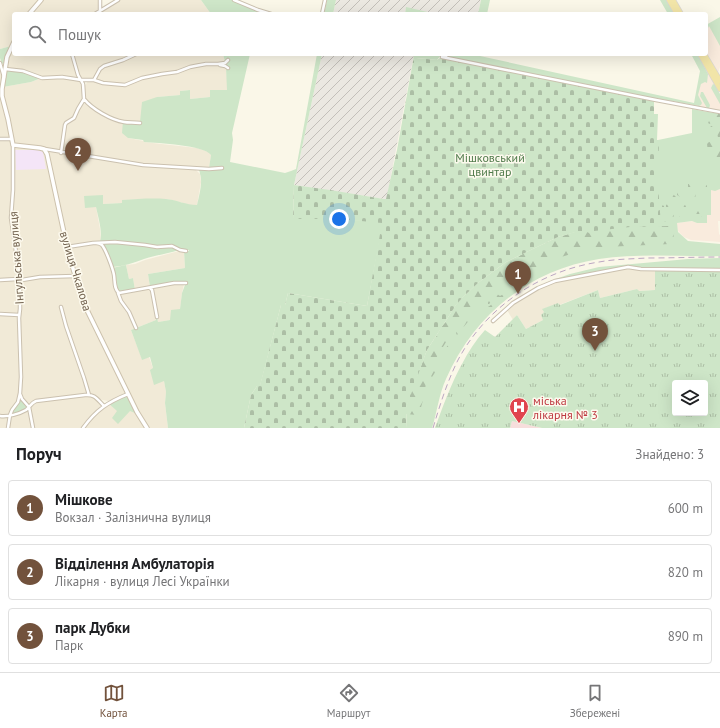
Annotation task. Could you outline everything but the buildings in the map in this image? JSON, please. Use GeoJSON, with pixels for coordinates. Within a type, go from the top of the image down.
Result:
{"type":"FeatureCollection","features":[{"type":"Feature","properties":{"kind":"main road"},"geometry":{"type":"LineString","coordinates":[[669,0],[676,12]]}},
{"type":"Feature","properties":{"kind":"main road"},"geometry":{"type":"LineString","coordinates":[[673,0],[680,12]]}},
{"type":"Feature","properties":{"kind":"main road"},"geometry":{"type":"LineString","coordinates":[[701,56],[720,90]]}},
{"type":"Feature","properties":{"kind":"main road"},"geometry":{"type":"LineString","coordinates":[[705,56],[720,81]]}},
{"type":"Feature","properties":{"kind":"street"},"geometry":{"type":"LineString","coordinates":[[31,12],[41,0]]}},
{"type":"Feature","properties":{"kind":"street"},"geometry":{"type":"LineString","coordinates":[[100,0],[100,11],[118,0]]}},
{"type":"Feature","properties":{"kind":"street"},"geometry":{"type":"LineString","coordinates":[[100,0],[109,6]]}},
{"type":"Feature","properties":{"kind":"street"},"geometry":{"type":"LineString","coordinates":[[234,0],[264,12]]}},
{"type":"Feature","properties":{"kind":"street"},"geometry":{"type":"LineString","coordinates":[[322,12],[325,0]]}},
{"type":"Feature","properties":{"kind":"street"},"geometry":{"type":"LineString","coordinates":[[4,79],[7,56],[12,46]]}},
{"type":"Feature","properties":{"kind":"street"},"geometry":{"type":"LineString","coordinates":[[61,152],[66,122],[74,118],[84,99],[84,87],[78,75],[73,56]]}},
{"type":"Feature","properties":{"kind":"street"},"geometry":{"type":"LineString","coordinates":[[94,80],[100,69],[104,66],[132,56]]}},
{"type":"Feature","properties":{"kind":"street"},"geometry":{"type":"LineString","coordinates":[[442,56],[720,112]]}},
{"type":"Feature","properties":{"kind":"street"},"geometry":{"type":"LineString","coordinates":[[5,69],[42,78],[62,77],[125,85],[142,78],[177,72],[190,67],[206,64],[225,63],[228,60]]}},
{"type":"Feature","properties":{"kind":"street","name":"Інгульська вулиця"},"geometry":{"type":"LineString","coordinates":[[0,63],[4,79],[2,96],[13,145],[13,190],[11,218],[20,279],[20,393],[18,402],[10,415],[8,428]]}},
{"type":"Feature","properties":{"kind":"street"},"geometry":{"type":"LineString","coordinates":[[218,64],[228,68]]}},
{"type":"Feature","properties":{"kind":"street"},"geometry":{"type":"LineString","coordinates":[[84,87],[88,81]]}},
{"type":"Feature","properties":{"kind":"street"},"geometry":{"type":"LineString","coordinates":[[84,99],[88,104],[112,118],[123,122],[140,123]]}},
{"type":"Feature","properties":{"kind":"street"},"geometry":{"type":"LineString","coordinates":[[0,139],[11,138]]}},
{"type":"Feature","properties":{"kind":"street"},"geometry":{"type":"LineString","coordinates":[[13,145],[143,165],[198,169],[222,168]]}},
{"type":"Feature","properties":{"kind":"street","name":"вулиця Чкалова"},"geometry":{"type":"LineString","coordinates":[[44,149],[47,154],[67,247],[85,306],[137,412],[147,428]]}},
{"type":"Feature","properties":{"kind":"street"},"geometry":{"type":"LineString","coordinates":[[67,247],[115,242],[157,247],[169,246],[186,251]]}},
{"type":"Feature","properties":{"kind":"street"},"geometry":{"type":"LineString","coordinates":[[96,243],[101,245],[106,251],[121,301],[129,312],[136,328]]}},
{"type":"Feature","properties":{"kind":"street"},"geometry":{"type":"LineString","coordinates":[[493,321],[513,303],[538,288],[554,282],[626,267],[642,269],[720,270]]}},
{"type":"Feature","properties":{"kind":"street"},"geometry":{"type":"LineString","coordinates":[[0,280],[22,280],[51,276],[75,276]]}},
{"type":"Feature","properties":{"kind":"street"},"geometry":{"type":"LineString","coordinates":[[118,293],[121,294],[174,283],[186,283]]}},
{"type":"Feature","properties":{"kind":"street"},"geometry":{"type":"LineString","coordinates":[[150,288],[152,290],[157,317]]}},
{"type":"Feature","properties":{"kind":"street"},"geometry":{"type":"LineString","coordinates":[[61,307],[89,395]]}},
{"type":"Feature","properties":{"kind":"street"},"geometry":{"type":"LineString","coordinates":[[0,314],[19,315]]}},
{"type":"Feature","properties":{"kind":"street"},"geometry":{"type":"LineString","coordinates":[[20,393],[22,399],[29,407],[33,428]]}},
{"type":"Feature","properties":{"kind":"street"},"geometry":{"type":"LineString","coordinates":[[83,428],[104,406],[112,400],[128,394]]}},
{"type":"Feature","properties":{"kind":"street"},"geometry":{"type":"LineString","coordinates":[[25,403],[28,404],[89,395],[94,396],[104,406]]}},
{"type":"Feature","properties":{"kind":"street"},"geometry":{"type":"LineString","coordinates":[[0,416],[7,417],[27,410],[32,403]]}},
{"type":"Feature","properties":{"kind":"shaded area"},"geometry":{"type":"Polygon","coordinates":[[[0,0],[37,0],[38,2],[30,12],[12,12],[12,44],[11,46],[0,49],[0,0]]]}},
{"type":"Feature","properties":{"kind":"shaded area"},"geometry":{"type":"Polygon","coordinates":[[[41,0],[100,0],[99,11],[97,12],[32,12],[41,0]]]}},
{"type":"Feature","properties":{"kind":"shaded area"},"geometry":{"type":"Polygon","coordinates":[[[119,0],[201,0],[210,12],[99,12],[119,0]]]}},
{"type":"Feature","properties":{"kind":"shaded area"},"geometry":{"type":"Polygon","coordinates":[[[336,0],[481,0],[478,12],[426,12],[406,8],[405,12],[333,12],[336,0]]]}},
{"type":"Feature","properties":{"kind":"shaded area"},"geometry":{"type":"Polygon","coordinates":[[[708,25],[720,42],[720,67],[718,73],[708,56],[708,25]]]}},
{"type":"Feature","properties":{"kind":"shaded area"},"geometry":{"type":"Polygon","coordinates":[[[12,48],[12,56],[73,56],[78,75],[75,78],[42,77],[7,69],[8,57],[12,48]]]}},
{"type":"Feature","properties":{"kind":"shaded area"},"geometry":{"type":"Polygon","coordinates":[[[74,56],[132,56],[103,66],[94,79],[83,80],[80,78],[74,56]]]}},
{"type":"Feature","properties":{"kind":"shaded area"},"geometry":{"type":"Polygon","coordinates":[[[132,56],[224,56],[225,62],[211,63],[142,77],[126,85],[103,83],[96,79],[102,68],[132,56]]]}},
{"type":"Feature","properties":{"kind":"shaded area"},"geometry":{"type":"Polygon","coordinates":[[[322,56],[414,56],[386,199],[294,185],[322,56]]]}},
{"type":"Feature","properties":{"kind":"shaded area"},"geometry":{"type":"Polygon","coordinates":[[[206,64],[218,65],[226,68],[228,90],[210,90],[210,97],[190,99],[190,90],[180,91],[180,95],[157,97],[140,122],[126,122],[112,118],[89,104],[84,99],[84,87],[88,81],[125,86],[138,79],[171,73],[206,64]]]}},
{"type":"Feature","properties":{"kind":"shaded area"},"geometry":{"type":"Polygon","coordinates":[[[0,66],[3,77],[1,89],[8,119],[10,137],[0,139],[0,66]]]}},
{"type":"Feature","properties":{"kind":"shaded area"},"geometry":{"type":"Polygon","coordinates":[[[708,72],[720,94],[720,110],[698,107],[701,105],[697,96],[699,89],[708,72]]]}},
{"type":"Feature","properties":{"kind":"shaded area"},"geometry":{"type":"Polygon","coordinates":[[[41,78],[80,80],[82,84],[83,99],[75,116],[66,122],[60,151],[14,144],[3,96],[3,87],[31,82],[41,78]]]}},
{"type":"Feature","properties":{"kind":"shaded area"},"geometry":{"type":"Polygon","coordinates":[[[85,101],[109,118],[123,123],[128,138],[144,142],[197,148],[209,152],[211,155],[209,169],[143,164],[62,152],[65,124],[73,120],[78,109],[85,101]]]}},
{"type":"Feature","properties":{"kind":"shaded area"},"geometry":{"type":"Polygon","coordinates":[[[0,140],[8,140],[10,141],[11,145],[12,190],[10,218],[19,277],[18,279],[0,280],[0,140]]]}},
{"type":"Feature","properties":{"kind":"shaded area"},"geometry":{"type":"Polygon","coordinates":[[[14,147],[40,148],[44,151],[72,275],[21,279],[12,217],[14,147]]]}},
{"type":"Feature","properties":{"kind":"shaded area"},"geometry":{"type":"Polygon","coordinates":[[[15,150],[38,150],[43,152],[46,169],[16,170],[15,150]]]}},
{"type":"Feature","properties":{"kind":"shaded area"},"geometry":{"type":"Polygon","coordinates":[[[48,151],[142,166],[196,170],[200,174],[201,182],[197,205],[190,205],[168,199],[122,200],[122,203],[103,204],[96,207],[101,242],[68,246],[47,153],[48,151]]]}},
{"type":"Feature","properties":{"kind":"shaded area"},"geometry":{"type":"Polygon","coordinates":[[[720,189],[720,221],[718,222],[720,242],[691,240],[684,237],[678,231],[676,223],[693,221],[697,223],[707,215],[711,215],[711,190],[720,189]]]}},
{"type":"Feature","properties":{"kind":"shaded area"},"geometry":{"type":"Polygon","coordinates":[[[98,243],[103,247],[111,268],[119,297],[128,312],[135,329],[131,330],[142,359],[149,357],[153,368],[164,381],[168,428],[148,428],[138,411],[86,306],[70,256],[69,248],[98,243]]]}},
{"type":"Feature","properties":{"kind":"shaded area"},"geometry":{"type":"Polygon","coordinates":[[[179,251],[184,251],[185,268],[148,274],[150,287],[135,290],[133,278],[129,279],[126,265],[135,264],[179,251]]]}},
{"type":"Feature","properties":{"kind":"shaded area"},"geometry":{"type":"Polygon","coordinates":[[[626,268],[655,269],[655,290],[638,291],[637,289],[600,298],[598,290],[559,305],[559,303],[543,309],[543,320],[526,329],[517,315],[513,320],[507,310],[535,288],[550,281],[551,283],[626,268]]]}},
{"type":"Feature","properties":{"kind":"shaded area"},"geometry":{"type":"Polygon","coordinates":[[[74,276],[81,297],[126,394],[108,401],[98,399],[91,394],[36,401],[28,404],[23,399],[21,392],[19,318],[21,281],[40,277],[74,276]]]}},
{"type":"Feature","properties":{"kind":"shaded area"},"geometry":{"type":"Polygon","coordinates":[[[0,280],[19,280],[19,314],[0,314],[0,280]]]}},
{"type":"Feature","properties":{"kind":"shaded area"},"geometry":{"type":"Polygon","coordinates":[[[174,283],[184,284],[180,310],[170,320],[158,322],[152,288],[174,283]]]}},
{"type":"Feature","properties":{"kind":"shaded area"},"geometry":{"type":"Polygon","coordinates":[[[149,289],[151,290],[156,320],[136,328],[119,294],[149,289]]]}},
{"type":"Feature","properties":{"kind":"shaded area"},"geometry":{"type":"Polygon","coordinates":[[[0,315],[17,316],[18,318],[20,359],[19,393],[17,402],[12,409],[7,428],[0,428],[0,315]]]}},
{"type":"Feature","properties":{"kind":"shaded area"},"geometry":{"type":"Polygon","coordinates":[[[89,395],[94,397],[103,406],[83,428],[33,428],[30,409],[33,404],[37,402],[89,395]]]}},
{"type":"Feature","properties":{"kind":"shaded area"},"geometry":{"type":"Polygon","coordinates":[[[108,403],[118,411],[118,423],[130,410],[136,412],[146,428],[84,428],[90,420],[108,403]]]}},
{"type":"Feature","properties":{"kind":"shaded area"},"geometry":{"type":"Polygon","coordinates":[[[28,410],[32,428],[8,428],[11,416],[28,410]]]}},
{"type":"Feature","properties":{"kind":"shaded area","name":"міська лікарня № 3"},"geometry":{"type":"Polygon","coordinates":[[[512,421],[542,428],[510,428],[512,421]]]}},
{"type":"Feature","properties":{"kind":"green space"},"geometry":{"type":"Polygon","coordinates":[[[201,0],[233,0],[264,12],[210,12],[201,0]]]}},
{"type":"Feature","properties":{"kind":"green space"},"geometry":{"type":"Polygon","coordinates":[[[327,0],[336,0],[333,12],[324,12],[327,0]]]}},
{"type":"Feature","properties":{"kind":"green space"},"geometry":{"type":"Polygon","coordinates":[[[481,0],[490,0],[487,12],[478,12],[481,0]]]}},
{"type":"Feature","properties":{"kind":"green space"},"geometry":{"type":"Polygon","coordinates":[[[660,0],[668,0],[675,12],[667,12],[660,0]]]}},
{"type":"Feature","properties":{"kind":"green space"},"geometry":{"type":"Polygon","coordinates":[[[406,7],[427,12],[405,12],[406,7]]]}},
{"type":"Feature","properties":{"kind":"green space"},"geometry":{"type":"Polygon","coordinates":[[[720,17],[720,46],[709,26],[708,28],[708,24],[720,17]]]}},
{"type":"Feature","properties":{"kind":"green space"},"geometry":{"type":"Polygon","coordinates":[[[11,46],[4,63],[2,64],[0,49],[11,46]]]}},
{"type":"Feature","properties":{"kind":"green space"},"geometry":{"type":"Polygon","coordinates":[[[224,56],[250,56],[232,133],[233,140],[230,162],[285,173],[296,169],[317,56],[322,56],[294,185],[293,218],[383,222],[367,306],[288,293],[285,305],[281,305],[260,386],[257,386],[251,395],[244,428],[168,428],[164,381],[154,385],[150,370],[153,368],[150,357],[142,360],[131,330],[156,320],[156,317],[158,322],[170,320],[171,310],[180,309],[182,293],[185,285],[183,283],[174,282],[150,287],[148,274],[185,268],[184,251],[189,250],[183,250],[169,245],[157,247],[169,246],[179,250],[113,267],[101,244],[104,242],[100,242],[101,229],[96,207],[85,208],[84,196],[103,195],[103,204],[122,203],[122,200],[155,199],[197,205],[201,181],[198,168],[209,168],[211,155],[200,149],[170,144],[144,142],[143,140],[128,138],[122,133],[123,121],[140,122],[142,102],[157,97],[180,95],[180,91],[190,90],[190,99],[210,97],[210,90],[227,90],[226,68],[225,66],[217,64],[225,62],[224,56]],[[105,242],[157,247],[145,244],[105,242]]]}},
{"type":"Feature","properties":{"kind":"green space"},"geometry":{"type":"Polygon","coordinates":[[[414,56],[440,56],[437,60],[417,58],[413,61],[414,56]]]}},
{"type":"Feature","properties":{"kind":"green space"},"geometry":{"type":"Polygon","coordinates":[[[446,56],[480,56],[694,103],[700,71],[692,56],[699,56],[708,74],[707,83],[705,82],[701,84],[698,95],[702,103],[699,106],[654,99],[449,58],[446,56]]]}},
{"type":"Feature","properties":{"kind":"green space","name":"Мішковський цвинтар"},"geometry":{"type":"Polygon","coordinates":[[[416,58],[437,60],[440,58],[654,101],[654,114],[658,114],[657,140],[659,146],[657,171],[661,226],[576,232],[558,237],[506,262],[478,283],[456,305],[427,350],[406,408],[407,428],[244,428],[251,395],[257,386],[260,385],[281,305],[285,305],[288,293],[367,306],[382,223],[340,219],[293,219],[294,185],[386,199],[397,150],[413,61],[416,58]]]}},
{"type":"Feature","properties":{"kind":"green space"},"geometry":{"type":"Polygon","coordinates":[[[6,71],[23,72],[41,78],[31,82],[3,87],[6,71]]]}},
{"type":"Feature","properties":{"kind":"green space"},"geometry":{"type":"Polygon","coordinates":[[[713,84],[720,94],[720,104],[711,88],[713,84]]]}},
{"type":"Feature","properties":{"kind":"green space"},"geometry":{"type":"Polygon","coordinates":[[[701,92],[703,92],[710,105],[709,109],[700,96],[701,92]]]}},
{"type":"Feature","properties":{"kind":"green space"},"geometry":{"type":"Polygon","coordinates":[[[692,109],[720,113],[720,189],[715,191],[711,190],[711,215],[707,215],[707,223],[697,223],[692,221],[677,223],[678,232],[688,241],[720,244],[720,256],[644,256],[599,259],[573,265],[550,273],[527,285],[507,299],[488,316],[472,335],[458,356],[446,379],[432,428],[407,428],[406,408],[427,350],[456,305],[463,297],[478,283],[506,262],[558,237],[576,232],[656,171],[658,140],[692,133],[692,109]]]}},
{"type":"Feature","properties":{"kind":"green space"},"geometry":{"type":"Polygon","coordinates":[[[707,112],[720,114],[719,163],[716,162],[712,154],[714,151],[711,148],[710,152],[708,152],[707,143],[712,141],[710,136],[714,140],[718,137],[715,133],[716,129],[710,129],[710,127],[715,124],[715,121],[713,120],[709,124],[709,119],[706,116],[707,112]]]}},
{"type":"Feature","properties":{"kind":"green space"},"geometry":{"type":"Polygon","coordinates":[[[697,177],[699,181],[703,180],[704,185],[707,185],[707,190],[705,190],[702,186],[700,191],[699,187],[701,185],[699,183],[696,189],[695,198],[691,199],[690,196],[684,192],[690,193],[688,190],[688,184],[695,184],[697,177]]]}},
{"type":"Feature","properties":{"kind":"green space"},"geometry":{"type":"Polygon","coordinates":[[[676,180],[684,180],[684,183],[680,186],[682,203],[686,206],[682,217],[683,220],[681,222],[679,216],[681,213],[678,208],[679,196],[677,195],[676,180]]]}},
{"type":"Feature","properties":{"kind":"green space"},"geometry":{"type":"Polygon","coordinates":[[[670,186],[673,188],[673,194],[676,197],[674,201],[677,207],[675,210],[671,209],[670,186]]]}},
{"type":"Feature","properties":{"kind":"green space"},"geometry":{"type":"Polygon","coordinates":[[[668,204],[671,213],[674,215],[672,221],[662,221],[661,224],[660,220],[662,219],[662,205],[664,206],[666,220],[666,205],[668,204]]]}},
{"type":"Feature","properties":{"kind":"green space"},"geometry":{"type":"Polygon","coordinates":[[[692,208],[699,211],[702,210],[704,217],[701,218],[701,213],[691,214],[690,212],[692,208]]]}},
{"type":"Feature","properties":{"kind":"green space"},"geometry":{"type":"Polygon","coordinates":[[[670,226],[674,228],[674,234],[670,244],[604,247],[571,254],[548,261],[518,278],[492,296],[476,312],[457,335],[456,333],[466,318],[464,317],[451,334],[429,368],[424,397],[419,414],[406,414],[410,394],[427,351],[442,326],[464,296],[493,272],[521,255],[559,237],[575,232],[587,232],[591,234],[594,231],[630,227],[670,226]]]}},
{"type":"Feature","properties":{"kind":"green space"},"geometry":{"type":"Polygon","coordinates":[[[720,258],[720,269],[628,267],[550,281],[570,274],[599,267],[688,259],[720,258]]]}},
{"type":"Feature","properties":{"kind":"green space"},"geometry":{"type":"Polygon","coordinates":[[[126,265],[129,279],[133,278],[135,290],[122,293],[118,291],[112,268],[126,265]]]}},
{"type":"Feature","properties":{"kind":"green space"},"geometry":{"type":"Polygon","coordinates":[[[655,269],[720,271],[720,428],[542,428],[512,421],[510,428],[435,428],[447,395],[458,372],[478,338],[485,330],[495,337],[517,315],[526,329],[543,320],[541,315],[544,312],[542,309],[558,303],[560,305],[598,290],[600,298],[637,289],[639,291],[655,290],[655,269]]]}},
{"type":"Feature","properties":{"kind":"green space"},"geometry":{"type":"Polygon","coordinates":[[[507,292],[508,293],[505,297],[509,296],[494,309],[493,307],[484,313],[492,303],[492,301],[488,304],[488,301],[497,294],[500,296],[507,292]]]}},
{"type":"Feature","properties":{"kind":"green space"},"geometry":{"type":"Polygon","coordinates":[[[451,340],[450,345],[445,351],[439,366],[432,377],[434,367],[438,363],[442,353],[451,340]]]}},
{"type":"Feature","properties":{"kind":"green space"},"geometry":{"type":"Polygon","coordinates":[[[20,395],[28,407],[20,412],[12,414],[11,413],[18,402],[20,395]]]}},
{"type":"Feature","properties":{"kind":"green space"},"geometry":{"type":"Polygon","coordinates":[[[127,395],[136,412],[130,411],[118,424],[112,418],[117,411],[108,403],[127,395]]]}},
{"type":"Feature","properties":{"kind":"railway"},"geometry":{"type":"LineString","coordinates":[[433,428],[450,377],[458,360],[470,341],[484,324],[499,308],[517,294],[556,274],[577,267],[605,261],[647,258],[720,257]]}},
{"type":"Feature","properties":{"kind":"place","name":"Відділення Амбулаторія"},"geometry":{"type":"Point","coordinates":[78,171]}},
{"type":"Feature","properties":{"kind":"place","name":"Мішкове"},"geometry":{"type":"Point","coordinates":[518,294]}},
{"type":"Feature","properties":{"kind":"place","name":"парк Дубки"},"geometry":{"type":"Point","coordinates":[595,351]}},
{"type":"Feature","properties":{"kind":"place","name":"міська лікарня № 3"},"geometry":{"type":"Point","coordinates":[519,424]}}]}
